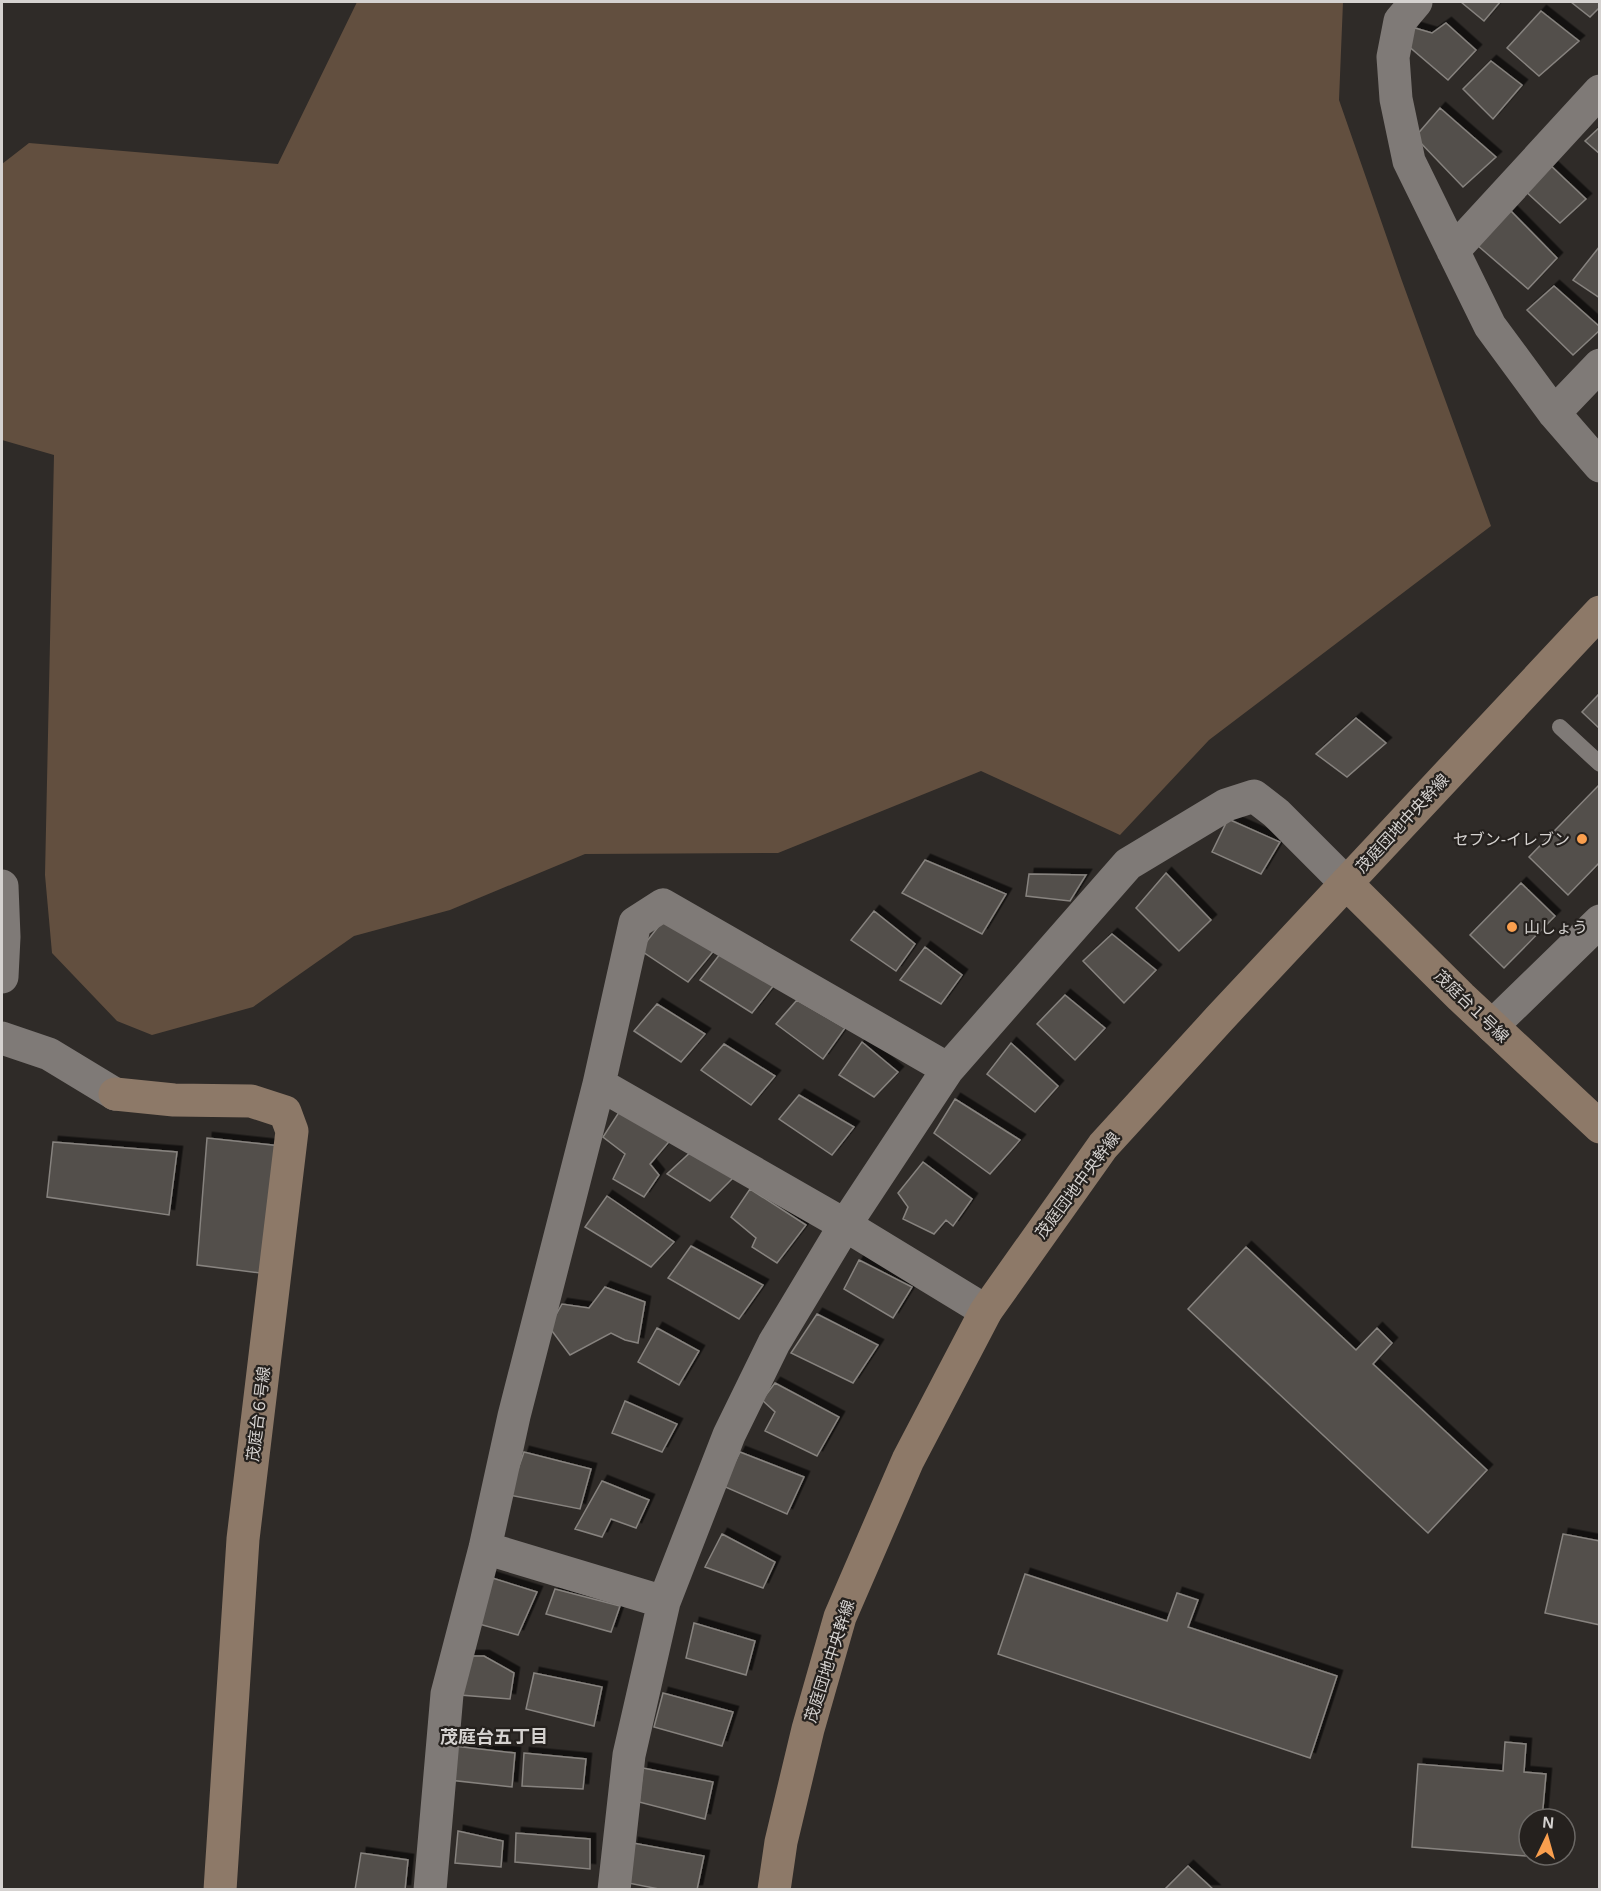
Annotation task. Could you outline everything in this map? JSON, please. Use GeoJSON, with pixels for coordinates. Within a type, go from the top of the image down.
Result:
{"type":"FeatureCollection","features":[{"type":"Feature","properties":{"kind":"street"},"geometry":{"type":"LineString","coordinates":[[1416,2],[1400,21],[1393,57],[1396,99],[1409,161],[1490,327],[1554,413],[1599,466]]}},
{"type":"Feature","properties":{"kind":"street"},"geometry":{"type":"LineString","coordinates":[[1453,251],[1599,91]]}},
{"type":"Feature","properties":{"kind":"street"},"geometry":{"type":"LineString","coordinates":[[1554,413],[1599,365]]}},
{"type":"Feature","properties":{"kind":"street","name":"茂庭団地中央幹線"},"geometry":{"type":"LineString","coordinates":[[774,1890],[781,1842],[805,1740],[840,1617],[908,1460],[986,1311],[1103,1146],[1599,612]]}},
{"type":"Feature","properties":{"kind":"street"},"geometry":{"type":"LineString","coordinates":[[614,1890],[629,1755],[664,1602],[729,1435],[774,1343],[845,1225],[948,1069],[1128,864],[1226,805],[1254,796],[1276,813],[1346,883]]}},
{"type":"Feature","properties":{"kind":"street","name":"茂庭台１号線"},"geometry":{"type":"LineString","coordinates":[[1346,883],[1599,1127]]}},
{"type":"Feature","properties":{"kind":"street"},"geometry":{"type":"LineString","coordinates":[[2,886],[4,937],[2,977]]}},
{"type":"Feature","properties":{"kind":"street"},"geometry":{"type":"LineString","coordinates":[[430,1890],[447,1695],[485,1548],[514,1416],[599,1084],[635,923],[663,905],[948,1069]]}},
{"type":"Feature","properties":{"kind":"street"},"geometry":{"type":"LineString","coordinates":[[1492,1026],[1599,921]]}},
{"type":"Feature","properties":{"kind":"street","name":"茂庭台６号線"},"geometry":{"type":"LineString","coordinates":[[2,1038],[49,1054],[115,1094],[174,1100],[251,1101],[285,1112],[292,1131],[243,1539],[220,1890]]}},
{"type":"Feature","properties":{"kind":"street"},"geometry":{"type":"LineString","coordinates":[[599,1084],[845,1225],[986,1311]]}},
{"type":"Feature","properties":{"kind":"street"},"geometry":{"type":"LineString","coordinates":[[485,1548],[664,1602]]}},
{"type":"Feature","properties":{"kind":"lane"},"geometry":{"type":"LineString","coordinates":[[1560,727],[1599,764]]}},
{"type":"Feature","properties":{"kind":"shaded area"},"geometry":{"type":"Polygon","coordinates":[[[357,2],[1343,2],[1339,100],[1491,526],[1209,740],[1120,835],[981,771],[778,853],[585,854],[450,910],[354,936],[253,1007],[152,1035],[117,1021],[52,953],[45,875],[54,455],[2,440],[2,164],[29,143],[278,164],[357,2]]]}},
{"type":"Feature","properties":{"kind":"building"},"geometry":{"type":"Polygon","coordinates":[[[1461,2],[1500,2],[1484,21],[1461,2]]]}},
{"type":"Feature","properties":{"kind":"building"},"geometry":{"type":"Polygon","coordinates":[[[1571,2],[1600,2],[1600,7],[1590,17],[1571,2]]]}},
{"type":"Feature","properties":{"kind":"building"},"geometry":{"type":"Polygon","coordinates":[[[1541,11],[1579,41],[1539,76],[1507,48],[1541,11]]]}},
{"type":"Feature","properties":{"kind":"building"},"geometry":{"type":"Polygon","coordinates":[[[1446,23],[1476,50],[1448,80],[1406,44],[1415,28],[1432,33],[1446,23]]]}},
{"type":"Feature","properties":{"kind":"building"},"geometry":{"type":"Polygon","coordinates":[[[1491,61],[1522,85],[1493,119],[1463,89],[1491,61]]]}},
{"type":"Feature","properties":{"kind":"building"},"geometry":{"type":"Polygon","coordinates":[[[1440,108],[1496,157],[1463,187],[1415,137],[1440,108]]]}},
{"type":"Feature","properties":{"kind":"building"},"geometry":{"type":"Polygon","coordinates":[[[1600,127],[1600,154],[1585,141],[1600,127]]]}},
{"type":"Feature","properties":{"kind":"building"},"geometry":{"type":"Polygon","coordinates":[[[1548,163],[1586,199],[1560,223],[1523,189],[1548,163]]]}},
{"type":"Feature","properties":{"kind":"building"},"geometry":{"type":"Polygon","coordinates":[[[1510,210],[1557,258],[1528,289],[1477,245],[1510,210]]]}},
{"type":"Feature","properties":{"kind":"building"},"geometry":{"type":"Polygon","coordinates":[[[1600,246],[1600,298],[1573,280],[1600,246]]]}},
{"type":"Feature","properties":{"kind":"building"},"geometry":{"type":"Polygon","coordinates":[[[1554,286],[1600,327],[1600,330],[1573,355],[1527,310],[1554,286]]]}},
{"type":"Feature","properties":{"kind":"building"},"geometry":{"type":"Polygon","coordinates":[[[1600,693],[1600,729],[1582,712],[1600,693]]]}},
{"type":"Feature","properties":{"kind":"building"},"geometry":{"type":"Polygon","coordinates":[[[1356,718],[1386,743],[1347,777],[1316,754],[1356,718]]]}},
{"type":"Feature","properties":{"kind":"building"},"geometry":{"type":"Polygon","coordinates":[[[1599,785],[1600,862],[1568,895],[1529,857],[1599,785]]]}},
{"type":"Feature","properties":{"kind":"building"},"geometry":{"type":"Polygon","coordinates":[[[1228,819],[1280,842],[1261,874],[1212,852],[1228,819]]]}},
{"type":"Feature","properties":{"kind":"building"},"geometry":{"type":"Polygon","coordinates":[[[925,860],[1006,894],[982,934],[902,893],[925,860]]]}},
{"type":"Feature","properties":{"kind":"building"},"geometry":{"type":"Polygon","coordinates":[[[1166,873],[1211,920],[1179,951],[1136,908],[1166,873]]]}},
{"type":"Feature","properties":{"kind":"building"},"geometry":{"type":"Polygon","coordinates":[[[1029,874],[1086,875],[1070,901],[1026,896],[1029,874]]]}},
{"type":"Feature","properties":{"kind":"building"},"geometry":{"type":"Polygon","coordinates":[[[1521,883],[1555,916],[1504,968],[1470,935],[1521,883]]]}},
{"type":"Feature","properties":{"kind":"building"},"geometry":{"type":"Polygon","coordinates":[[[874,911],[915,944],[896,971],[851,940],[874,911]]]}},
{"type":"Feature","properties":{"kind":"building"},"geometry":{"type":"Polygon","coordinates":[[[665,918],[716,948],[688,982],[640,950],[665,918]]]}},
{"type":"Feature","properties":{"kind":"building"},"geometry":{"type":"Polygon","coordinates":[[[1112,934],[1156,970],[1124,1003],[1083,961],[1112,934]]]}},
{"type":"Feature","properties":{"kind":"building"},"geometry":{"type":"Polygon","coordinates":[[[925,947],[962,975],[941,1004],[900,980],[925,947]]]}},
{"type":"Feature","properties":{"kind":"building"},"geometry":{"type":"Polygon","coordinates":[[[720,954],[774,985],[752,1013],[700,980],[720,954]]]}},
{"type":"Feature","properties":{"kind":"building"},"geometry":{"type":"Polygon","coordinates":[[[1065,995],[1105,1028],[1075,1060],[1037,1024],[1065,995]]]}},
{"type":"Feature","properties":{"kind":"building"},"geometry":{"type":"Polygon","coordinates":[[[797,1000],[845,1028],[823,1059],[776,1024],[797,1000]]]}},
{"type":"Feature","properties":{"kind":"building"},"geometry":{"type":"Polygon","coordinates":[[[657,1004],[705,1034],[681,1062],[634,1031],[657,1004]]]}},
{"type":"Feature","properties":{"kind":"building"},"geometry":{"type":"Polygon","coordinates":[[[862,1042],[898,1072],[874,1097],[839,1075],[862,1042]]]}},
{"type":"Feature","properties":{"kind":"building"},"geometry":{"type":"Polygon","coordinates":[[[1011,1043],[1058,1086],[1035,1112],[987,1074],[1011,1043]]]}},
{"type":"Feature","properties":{"kind":"building"},"geometry":{"type":"Polygon","coordinates":[[[724,1044],[775,1076],[751,1105],[701,1070],[724,1044]]]}},
{"type":"Feature","properties":{"kind":"building"},"geometry":{"type":"Polygon","coordinates":[[[799,1095],[854,1127],[832,1155],[779,1119],[799,1095]]]}},
{"type":"Feature","properties":{"kind":"building"},"geometry":{"type":"Polygon","coordinates":[[[955,1099],[1020,1140],[990,1174],[934,1133],[955,1099]]]}},
{"type":"Feature","properties":{"kind":"building"},"geometry":{"type":"Polygon","coordinates":[[[623,1106],[673,1137],[650,1164],[659,1175],[644,1197],[613,1179],[625,1154],[603,1137],[623,1106]]]}},
{"type":"Feature","properties":{"kind":"building"},"geometry":{"type":"Polygon","coordinates":[[[207,1138],[281,1146],[268,1274],[197,1265],[207,1138]]]}},
{"type":"Feature","properties":{"kind":"building"},"geometry":{"type":"Polygon","coordinates":[[[53,1142],[177,1152],[169,1215],[47,1197],[53,1142]]]}},
{"type":"Feature","properties":{"kind":"building"},"geometry":{"type":"Polygon","coordinates":[[[694,1149],[736,1175],[710,1201],[667,1174],[694,1149]]]}},
{"type":"Feature","properties":{"kind":"building"},"geometry":{"type":"Polygon","coordinates":[[[923,1162],[972,1199],[953,1226],[946,1220],[934,1234],[903,1219],[908,1207],[898,1193],[923,1162]]]}},
{"type":"Feature","properties":{"kind":"building"},"geometry":{"type":"Polygon","coordinates":[[[750,1189],[806,1225],[777,1263],[752,1247],[756,1238],[731,1217],[750,1189]]]}},
{"type":"Feature","properties":{"kind":"building"},"geometry":{"type":"Polygon","coordinates":[[[607,1196],[674,1242],[651,1267],[585,1227],[607,1196]]]}},
{"type":"Feature","properties":{"kind":"building"},"geometry":{"type":"Polygon","coordinates":[[[691,1246],[763,1285],[739,1319],[668,1278],[691,1246]]]}},
{"type":"Feature","properties":{"kind":"building"},"geometry":{"type":"Polygon","coordinates":[[[1246,1247],[1356,1350],[1377,1328],[1392,1343],[1373,1364],[1487,1470],[1428,1533],[1188,1309],[1246,1247]]]}},
{"type":"Feature","properties":{"kind":"building"},"geometry":{"type":"Polygon","coordinates":[[[859,1260],[912,1287],[893,1318],[844,1289],[859,1260]]]}},
{"type":"Feature","properties":{"kind":"building"},"geometry":{"type":"Polygon","coordinates":[[[605,1287],[645,1302],[638,1343],[611,1333],[570,1355],[549,1327],[562,1304],[589,1308],[605,1287]]]}},
{"type":"Feature","properties":{"kind":"building"},"geometry":{"type":"Polygon","coordinates":[[[817,1314],[878,1345],[853,1383],[791,1353],[817,1314]]]}},
{"type":"Feature","properties":{"kind":"building"},"geometry":{"type":"Polygon","coordinates":[[[657,1328],[699,1351],[679,1385],[638,1362],[657,1328]]]}},
{"type":"Feature","properties":{"kind":"building"},"geometry":{"type":"Polygon","coordinates":[[[775,1383],[839,1417],[817,1456],[765,1431],[775,1412],[762,1400],[775,1383]]]}},
{"type":"Feature","properties":{"kind":"building"},"geometry":{"type":"Polygon","coordinates":[[[625,1401],[677,1424],[662,1452],[612,1433],[625,1401]]]}},
{"type":"Feature","properties":{"kind":"building"},"geometry":{"type":"Polygon","coordinates":[[[524,1452],[591,1469],[580,1509],[509,1495],[524,1452]]]}},
{"type":"Feature","properties":{"kind":"building"},"geometry":{"type":"Polygon","coordinates":[[[740,1452],[804,1477],[787,1514],[723,1486],[740,1452]]]}},
{"type":"Feature","properties":{"kind":"building"},"geometry":{"type":"Polygon","coordinates":[[[602,1481],[649,1500],[636,1528],[611,1519],[602,1537],[575,1529],[602,1481]]]}},
{"type":"Feature","properties":{"kind":"building"},"geometry":{"type":"Polygon","coordinates":[[[722,1534],[775,1562],[763,1588],[705,1567],[722,1534]]]}},
{"type":"Feature","properties":{"kind":"building"},"geometry":{"type":"Polygon","coordinates":[[[1563,1534],[1600,1541],[1600,1625],[1545,1613],[1563,1534]]]}},
{"type":"Feature","properties":{"kind":"building"},"geometry":{"type":"Polygon","coordinates":[[[1025,1574],[1167,1621],[1177,1593],[1198,1600],[1188,1627],[1337,1676],[1310,1758],[998,1654],[1025,1574]]]}},
{"type":"Feature","properties":{"kind":"building"},"geometry":{"type":"Polygon","coordinates":[[[489,1577],[537,1592],[518,1635],[472,1622],[489,1577]]]}},
{"type":"Feature","properties":{"kind":"building"},"geometry":{"type":"Polygon","coordinates":[[[555,1589],[620,1606],[611,1632],[546,1614],[555,1589]]]}},
{"type":"Feature","properties":{"kind":"building"},"geometry":{"type":"Polygon","coordinates":[[[694,1623],[755,1641],[746,1675],[686,1658],[694,1623]]]}},
{"type":"Feature","properties":{"kind":"building"},"geometry":{"type":"Polygon","coordinates":[[[465,1656],[484,1656],[514,1673],[510,1699],[460,1695],[465,1656]]]}},
{"type":"Feature","properties":{"kind":"building"},"geometry":{"type":"Polygon","coordinates":[[[534,1673],[602,1687],[594,1726],[526,1709],[534,1673]]]}},
{"type":"Feature","properties":{"kind":"building"},"geometry":{"type":"Polygon","coordinates":[[[663,1693],[733,1712],[722,1746],[654,1727],[663,1693]]]}},
{"type":"Feature","properties":{"kind":"building"},"geometry":{"type":"Polygon","coordinates":[[[1505,1742],[1526,1744],[1524,1772],[1546,1774],[1543,1807],[1517,1807],[1517,1855],[1412,1847],[1418,1764],[1503,1771],[1505,1742]]]}},
{"type":"Feature","properties":{"kind":"building"},"geometry":{"type":"Polygon","coordinates":[[[454,1746],[515,1753],[512,1787],[449,1780],[454,1746]]]}},
{"type":"Feature","properties":{"kind":"building"},"geometry":{"type":"Polygon","coordinates":[[[524,1753],[586,1759],[583,1789],[522,1786],[524,1753]]]}},
{"type":"Feature","properties":{"kind":"building"},"geometry":{"type":"Polygon","coordinates":[[[643,1768],[713,1782],[705,1819],[639,1802],[643,1768]]]}},
{"type":"Feature","properties":{"kind":"building"},"geometry":{"type":"Polygon","coordinates":[[[458,1831],[503,1841],[501,1867],[455,1863],[458,1831]]]}},
{"type":"Feature","properties":{"kind":"building"},"geometry":{"type":"Polygon","coordinates":[[[516,1833],[590,1839],[590,1869],[515,1862],[516,1833]]]}},
{"type":"Feature","properties":{"kind":"building"},"geometry":{"type":"Polygon","coordinates":[[[633,1843],[704,1856],[697,1890],[664,1890],[628,1883],[633,1843]]]}},
{"type":"Feature","properties":{"kind":"building"},"geometry":{"type":"Polygon","coordinates":[[[361,1853],[408,1860],[405,1890],[355,1890],[361,1853]]]}},
{"type":"Feature","properties":{"kind":"building"},"geometry":{"type":"Polygon","coordinates":[[[1188,1866],[1214,1890],[1164,1890],[1188,1866]]]}},
{"type":"Feature","properties":{"kind":"place","name":"セブン-イレブン"},"geometry":{"type":"Point","coordinates":[1582,839]}},
{"type":"Feature","properties":{"kind":"place","name":"山しょう"},"geometry":{"type":"Point","coordinates":[1512,927]}},
{"type":"Feature","properties":{"kind":"district","name":"茂庭台五丁目"},"geometry":{"type":"Point","coordinates":[494,1737]}}]}
